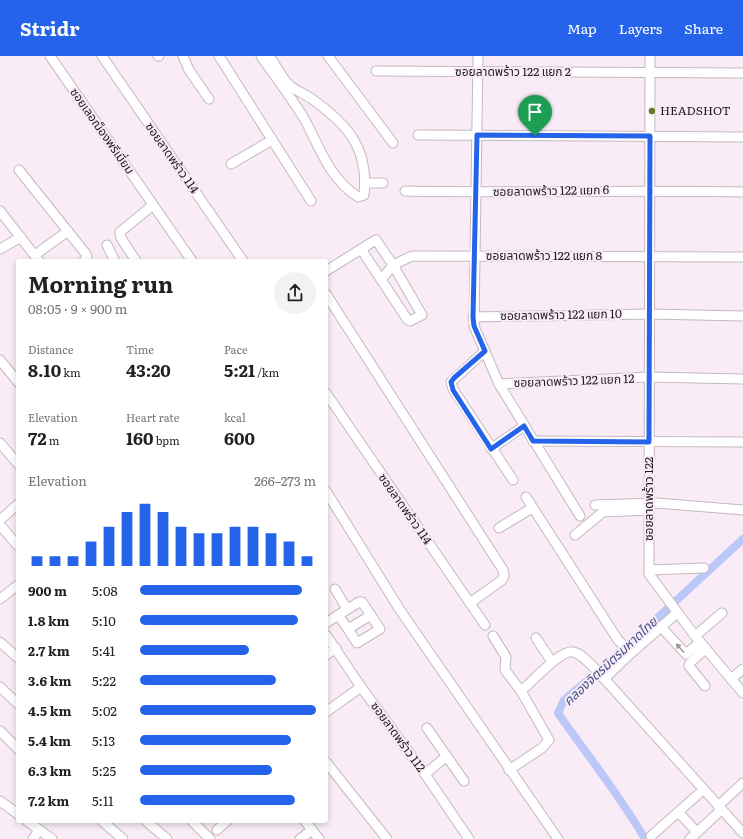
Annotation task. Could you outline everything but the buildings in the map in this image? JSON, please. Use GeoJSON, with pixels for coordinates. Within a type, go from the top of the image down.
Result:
{"type":"FeatureCollection","features":[{"type":"Feature","properties":{"kind":"street","name":"ซอยเลอฌ็องพรีเมี่ยม"},"geometry":{"type":"LineString","coordinates":[[50,56],[191,259]]}},
{"type":"Feature","properties":{"kind":"street","name":"ซอยลาดพร้าว 114"},"geometry":{"type":"LineString","coordinates":[[102,56],[242,259]]}},
{"type":"Feature","properties":{"kind":"street"},"geometry":{"type":"LineString","coordinates":[[183,56],[189,70],[209,100]]}},
{"type":"Feature","properties":{"kind":"street"},"geometry":{"type":"LineString","coordinates":[[219,56],[311,201]]}},
{"type":"Feature","properties":{"kind":"street"},"geometry":{"type":"LineString","coordinates":[[261,56],[304,120],[318,150],[345,189],[358,197],[364,195],[365,183],[362,155],[346,128],[311,98],[289,85],[270,56]]}},
{"type":"Feature","properties":{"kind":"street"},"geometry":{"type":"LineString","coordinates":[[328,56],[393,143]]}},
{"type":"Feature","properties":{"kind":"street"},"geometry":{"type":"LineString","coordinates":[[478,56],[474,326],[499,384],[580,516]]}},
{"type":"Feature","properties":{"kind":"street","name":"ซอยลาดพร้าว 122"},"geometry":{"type":"LineString","coordinates":[[650,56],[649,574],[666,599],[743,693]]}},
{"type":"Feature","properties":{"kind":"street","name":"ซอยลาดพร้าว 122 แยก 2"},"geometry":{"type":"LineString","coordinates":[[376,71],[743,72]]}},
{"type":"Feature","properties":{"kind":"street"},"geometry":{"type":"LineString","coordinates":[[418,134],[743,137]]}},
{"type":"Feature","properties":{"kind":"street"},"geometry":{"type":"LineString","coordinates":[[231,164],[272,140]]}},
{"type":"Feature","properties":{"kind":"street"},"geometry":{"type":"LineString","coordinates":[[19,170],[86,254],[87,257],[86,259]]}},
{"type":"Feature","properties":{"kind":"street"},"geometry":{"type":"LineString","coordinates":[[365,183],[384,183]]}},
{"type":"Feature","properties":{"kind":"street","name":"ซอยลาดพร้าว 122 แยก 6"},"geometry":{"type":"LineString","coordinates":[[405,191],[477,192],[650,190],[743,192]]}},
{"type":"Feature","properties":{"kind":"street"},"geometry":{"type":"LineString","coordinates":[[135,259],[121,238],[120,232],[154,205]]}},
{"type":"Feature","properties":{"kind":"street"},"geometry":{"type":"LineString","coordinates":[[0,211],[37,258],[68,230]]}},
{"type":"Feature","properties":{"kind":"street"},"geometry":{"type":"LineString","coordinates":[[0,249],[21,237]]}},
{"type":"Feature","properties":{"kind":"street"},"geometry":{"type":"LineString","coordinates":[[328,271],[361,249],[376,240],[393,265],[422,315],[408,320],[361,249]]}},
{"type":"Feature","properties":{"kind":"street"},"geometry":{"type":"LineString","coordinates":[[106,245],[114,259]]}},
{"type":"Feature","properties":{"kind":"street","name":"ซอยลาดพร้าว 122 แยก 8"},"geometry":{"type":"LineString","coordinates":[[393,265],[412,256],[743,257]]}},
{"type":"Feature","properties":{"kind":"street"},"geometry":{"type":"LineString","coordinates":[[381,280],[393,265]]}},
{"type":"Feature","properties":{"kind":"street"},"geometry":{"type":"LineString","coordinates":[[328,297],[503,570],[504,576],[502,580],[470,603]]}},
{"type":"Feature","properties":{"kind":"street","name":"ซอยลาดพร้าว 122 แยก 10"},"geometry":{"type":"LineString","coordinates":[[473,317],[649,314],[743,316]]}},
{"type":"Feature","properties":{"kind":"street"},"geometry":{"type":"LineString","coordinates":[[485,351],[451,382],[453,390],[513,480]]}},
{"type":"Feature","properties":{"kind":"street"},"geometry":{"type":"LineString","coordinates":[[0,360],[16,380]]}},
{"type":"Feature","properties":{"kind":"street","name":"ซอยลาดพร้าว 122 แยก 12"},"geometry":{"type":"LineString","coordinates":[[499,384],[649,377],[743,379]]}},
{"type":"Feature","properties":{"kind":"street","name":"ซอยลาดพร้าว 114"},"geometry":{"type":"LineString","coordinates":[[328,396],[485,625]]}},
{"type":"Feature","properties":{"kind":"street"},"geometry":{"type":"LineString","coordinates":[[491,449],[524,426]]}},
{"type":"Feature","properties":{"kind":"street"},"geometry":{"type":"LineString","coordinates":[[533,441],[743,442]]}},
{"type":"Feature","properties":{"kind":"street"},"geometry":{"type":"LineString","coordinates":[[0,443],[16,462]]}},
{"type":"Feature","properties":{"kind":"street"},"geometry":{"type":"LineString","coordinates":[[328,494],[400,610],[558,839]]}},
{"type":"Feature","properties":{"kind":"street"},"geometry":{"type":"LineString","coordinates":[[526,497],[618,640],[629,652]]}},
{"type":"Feature","properties":{"kind":"street"},"geometry":{"type":"LineString","coordinates":[[595,505],[743,510]]}},
{"type":"Feature","properties":{"kind":"street"},"geometry":{"type":"LineString","coordinates":[[0,520],[16,506]]}},
{"type":"Feature","properties":{"kind":"street"},"geometry":{"type":"LineString","coordinates":[[575,535],[603,512],[649,507]]}},
{"type":"Feature","properties":{"kind":"street"},"geometry":{"type":"LineString","coordinates":[[499,528],[532,508]]}},
{"type":"Feature","properties":{"kind":"street"},"geometry":{"type":"LineString","coordinates":[[0,525],[16,544]]}},
{"type":"Feature","properties":{"kind":"street"},"geometry":{"type":"LineString","coordinates":[[649,570],[704,568]]}},
{"type":"Feature","properties":{"kind":"street"},"geometry":{"type":"LineString","coordinates":[[0,599],[16,587]]}},
{"type":"Feature","properties":{"kind":"street"},"geometry":{"type":"LineString","coordinates":[[335,589],[347,609]]}},
{"type":"Feature","properties":{"kind":"street"},"geometry":{"type":"LineString","coordinates":[[328,622],[347,609],[362,602],[379,626],[378,631],[357,643],[338,615]]}},
{"type":"Feature","properties":{"kind":"street"},"geometry":{"type":"LineString","coordinates":[[602,677],[629,652],[661,627],[675,610]]}},
{"type":"Feature","properties":{"kind":"street"},"geometry":{"type":"LineString","coordinates":[[705,686],[689,666],[700,642],[722,613]]}},
{"type":"Feature","properties":{"kind":"street"},"geometry":{"type":"LineString","coordinates":[[348,629],[371,615]]}},
{"type":"Feature","properties":{"kind":"street"},"geometry":{"type":"LineString","coordinates":[[661,627],[686,654],[700,642]]}},
{"type":"Feature","properties":{"kind":"street"},"geometry":{"type":"LineString","coordinates":[[493,636],[506,657],[505,670],[521,691],[549,740],[542,748],[509,770]]}},
{"type":"Feature","properties":{"kind":"street","name":"ซอยลาดพร้าว 112"},"geometry":{"type":"LineString","coordinates":[[328,638],[361,687],[425,774],[469,839]]}},
{"type":"Feature","properties":{"kind":"street"},"geometry":{"type":"LineString","coordinates":[[536,638],[552,662]]}},
{"type":"Feature","properties":{"kind":"street"},"geometry":{"type":"LineString","coordinates":[[0,642],[16,656]]}},
{"type":"Feature","properties":{"kind":"street"},"geometry":{"type":"LineString","coordinates":[[328,654],[336,648]]}},
{"type":"Feature","properties":{"kind":"street"},"geometry":{"type":"LineString","coordinates":[[521,691],[552,662],[572,651],[590,664],[743,833]]}},
{"type":"Feature","properties":{"kind":"street"},"geometry":{"type":"LineString","coordinates":[[731,679],[743,669]]}},
{"type":"Feature","properties":{"kind":"street"},"geometry":{"type":"LineString","coordinates":[[0,687],[16,702]]}},
{"type":"Feature","properties":{"kind":"street"},"geometry":{"type":"LineString","coordinates":[[328,711],[361,687]]}},
{"type":"Feature","properties":{"kind":"street"},"geometry":{"type":"LineString","coordinates":[[427,728],[464,781]]}},
{"type":"Feature","properties":{"kind":"street"},"geometry":{"type":"LineString","coordinates":[[0,731],[16,747]]}},
{"type":"Feature","properties":{"kind":"street"},"geometry":{"type":"LineString","coordinates":[[425,774],[446,757]]}},
{"type":"Feature","properties":{"kind":"street"},"geometry":{"type":"LineString","coordinates":[[328,765],[387,839]]}},
{"type":"Feature","properties":{"kind":"street"},"geometry":{"type":"LineString","coordinates":[[690,839],[743,783]]}},
{"type":"Feature","properties":{"kind":"street"},"geometry":{"type":"LineString","coordinates":[[651,836],[679,813],[703,790]]}},
{"type":"Feature","properties":{"kind":"street"},"geometry":{"type":"LineString","coordinates":[[0,800],[16,812]]}},
{"type":"Feature","properties":{"kind":"street"},"geometry":{"type":"LineString","coordinates":[[679,813],[697,832]]}},
{"type":"Feature","properties":{"kind":"street"},"geometry":{"type":"LineString","coordinates":[[30,823],[52,839]]}},
{"type":"Feature","properties":{"kind":"street"},"geometry":{"type":"LineString","coordinates":[[104,823],[123,839]]}},
{"type":"Feature","properties":{"kind":"street"},"geometry":{"type":"LineString","coordinates":[[148,823],[167,839]]}},
{"type":"Feature","properties":{"kind":"street"},"geometry":{"type":"LineString","coordinates":[[194,823],[210,839]]}},
{"type":"Feature","properties":{"kind":"street"},"geometry":{"type":"LineString","coordinates":[[217,830],[226,823]]}},
{"type":"Feature","properties":{"kind":"street"},"geometry":{"type":"LineString","coordinates":[[307,823],[319,839]]}},
{"type":"Feature","properties":{"kind":"street"},"geometry":{"type":"LineString","coordinates":[[33,839],[40,830]]}},
{"type":"Feature","properties":{"kind":"street"},"geometry":{"type":"LineString","coordinates":[[300,839],[312,830]]}},
{"type":"Feature","properties":{"kind":"waterway","name":"คลองจิตรมิตรมหาดไทย"},"geometry":{"type":"LineString","coordinates":[[645,839],[614,790],[558,713],[564,700],[615,657],[743,539]]}},
{"type":"Feature","properties":{"kind":"place","name":"HEADSHOT"},"geometry":{"type":"Point","coordinates":[652,111]}},
{"type":"Feature","properties":{"kind":"route"},"geometry":{"type":"LineString","coordinates":[[477,135],[535,136],[650,136],[649,442],[533,441],[524,426],[491,449],[453,390],[451,382],[454,378],[485,351],[474,326],[473,317],[476,256],[477,135]]}}]}
